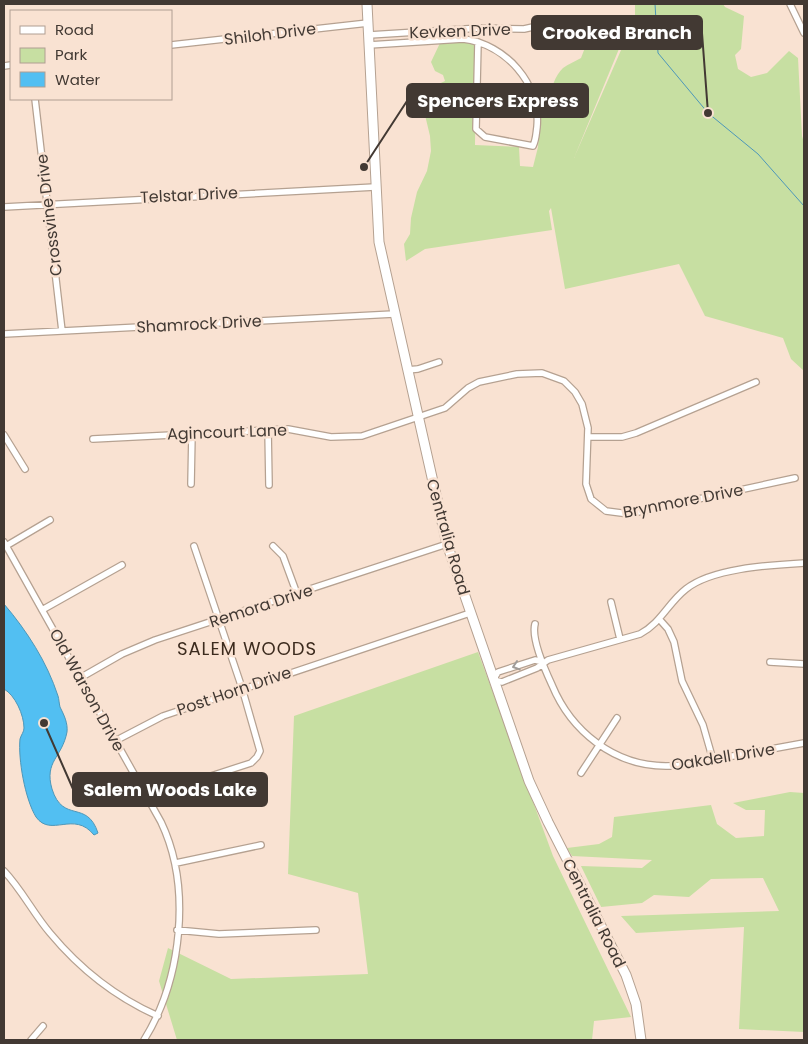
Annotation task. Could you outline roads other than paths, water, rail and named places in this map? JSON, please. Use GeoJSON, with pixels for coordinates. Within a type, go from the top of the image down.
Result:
{"type":"FeatureCollection","features":[{"type":"Feature","properties":{"kind":"main road","name":"Centralia Road"},"geometry":{"type":"LineString","coordinates":[[367,4],[379,242],[447,544],[493,680],[535,794],[626,975],[636,1004],[641,1040]]}},
{"type":"Feature","properties":{"kind":"street"},"geometry":{"type":"LineString","coordinates":[[790,4],[804,33]]}},
{"type":"Feature","properties":{"kind":"street","name":"Shiloh Drive"},"geometry":{"type":"LineString","coordinates":[[172,45],[368,23]]}},
{"type":"Feature","properties":{"kind":"street","name":"Kevken Drive"},"geometry":{"type":"LineString","coordinates":[[368,35],[471,29],[524,29],[542,24],[581,25]]}},
{"type":"Feature","properties":{"kind":"street"},"geometry":{"type":"LineString","coordinates":[[369,45],[396,45],[455,38],[478,42],[505,56],[519,70],[530,88],[538,114],[533,146],[513,144],[485,137],[476,128],[478,42]]}},
{"type":"Feature","properties":{"kind":"street","name":"Crossvine Drive"},"geometry":{"type":"LineString","coordinates":[[35,100],[62,331]]}},
{"type":"Feature","properties":{"kind":"street","name":"Telstar Drive"},"geometry":{"type":"LineString","coordinates":[[4,207],[47,203],[375,186]]}},
{"type":"Feature","properties":{"kind":"street","name":"Shamrock Drive"},"geometry":{"type":"LineString","coordinates":[[4,334],[394,314]]}},
{"type":"Feature","properties":{"kind":"street"},"geometry":{"type":"LineString","coordinates":[[407,370],[418,369],[439,362]]}},
{"type":"Feature","properties":{"kind":"street","name":"Brynmore Drive"},"geometry":{"type":"LineString","coordinates":[[417,416],[445,408],[468,388],[479,382],[517,374],[542,373],[564,381],[575,392],[587,417],[587,491],[596,504],[612,514],[629,514],[795,478]]}},
{"type":"Feature","properties":{"kind":"street"},"geometry":{"type":"LineString","coordinates":[[588,437],[622,437],[636,433],[756,382]]}},
{"type":"Feature","properties":{"kind":"street","name":"Agincourt Lane"},"geometry":{"type":"LineString","coordinates":[[93,439],[268,429],[288,429],[331,437],[352,437],[373,433],[417,416]]}},
{"type":"Feature","properties":{"kind":"street"},"geometry":{"type":"LineString","coordinates":[[268,429],[269,485]]}},
{"type":"Feature","properties":{"kind":"street"},"geometry":{"type":"LineString","coordinates":[[191,484],[192,433]]}},
{"type":"Feature","properties":{"kind":"street"},"geometry":{"type":"LineString","coordinates":[[4,436],[25,469]]}},
{"type":"Feature","properties":{"kind":"street"},"geometry":{"type":"LineString","coordinates":[[5,544],[50,520]]}},
{"type":"Feature","properties":{"kind":"street","name":"Old Warson Drive"},"geometry":{"type":"LineString","coordinates":[[5,544],[149,801],[167,835],[176,863],[180,894],[170,983],[158,1016],[144,1040]]}},
{"type":"Feature","properties":{"kind":"street","name":"Remora Drive"},"geometry":{"type":"LineString","coordinates":[[80,678],[139,646],[447,544]]}},
{"type":"Feature","properties":{"kind":"street"},"geometry":{"type":"LineString","coordinates":[[149,801],[177,787],[251,763],[259,754],[260,746],[242,688],[194,546]]}},
{"type":"Feature","properties":{"kind":"street"},"geometry":{"type":"LineString","coordinates":[[273,546],[283,556],[297,594]]}},
{"type":"Feature","properties":{"kind":"street"},"geometry":{"type":"LineString","coordinates":[[543,662],[535,660],[498,672],[493,680],[502,682],[537,668],[543,662],[640,634],[660,620],[681,593],[697,581],[760,567],[804,563]]}},
{"type":"Feature","properties":{"kind":"street"},"geometry":{"type":"LineString","coordinates":[[42,610],[122,565]]}},
{"type":"Feature","properties":{"kind":"street"},"geometry":{"type":"LineString","coordinates":[[610,602],[620,639]]}},
{"type":"Feature","properties":{"kind":"street","name":"Post Horn Drive"},"geometry":{"type":"LineString","coordinates":[[115,742],[163,716],[470,613]]}},
{"type":"Feature","properties":{"kind":"street"},"geometry":{"type":"LineString","coordinates":[[660,620],[668,629],[674,642],[682,681],[703,725],[713,760]]}},
{"type":"Feature","properties":{"kind":"street","name":"Oakdell Drive"},"geometry":{"type":"LineString","coordinates":[[535,624],[534,636],[563,709],[577,727],[599,745],[619,756],[655,766],[679,766],[804,743]]}},
{"type":"Feature","properties":{"kind":"street"},"geometry":{"type":"LineString","coordinates":[[770,662],[804,664]]}},
{"type":"Feature","properties":{"kind":"street"},"geometry":{"type":"LineString","coordinates":[[581,772],[617,718]]}},
{"type":"Feature","properties":{"kind":"street"},"geometry":{"type":"LineString","coordinates":[[176,863],[261,844]]}},
{"type":"Feature","properties":{"kind":"street"},"geometry":{"type":"LineString","coordinates":[[4,872],[24,894],[49,932],[82,966],[110,990],[158,1016]]}},
{"type":"Feature","properties":{"kind":"street"},"geometry":{"type":"LineString","coordinates":[[177,930],[219,934],[316,930]]}},
{"type":"Feature","properties":{"kind":"street"},"geometry":{"type":"LineString","coordinates":[[31,1040],[42,1026]]}},
{"type":"Feature","properties":{"kind":"water"},"geometry":{"type":"Polygon","coordinates":[[[4,604],[21,625],[42,659],[53,683],[66,722],[67,732],[65,741],[50,772],[52,789],[62,806],[88,817],[98,833],[94,835],[79,825],[49,825],[42,823],[32,809],[23,779],[20,757],[20,739],[24,731],[22,717],[12,696],[4,689],[4,604]]]}},
{"type":"Feature","properties":{"kind":"waterway"},"geometry":{"type":"LineString","coordinates":[[655,4],[658,53],[708,113],[758,154],[804,206]]}},
{"type":"Feature","properties":{"kind":"place","name":"Crooked Branch"},"geometry":{"type":"Point","coordinates":[708,113]}},
{"type":"Feature","properties":{"kind":"place","name":"Spencers Express"},"geometry":{"type":"Point","coordinates":[364,167]}},
{"type":"Feature","properties":{"kind":"place","name":"Salem Woods Lake"},"geometry":{"type":"Point","coordinates":[44,723]}},
{"type":"Feature","properties":{"kind":"district","name":"SALEM WOODS"},"geometry":{"type":"Point","coordinates":[247,648]}}]}
